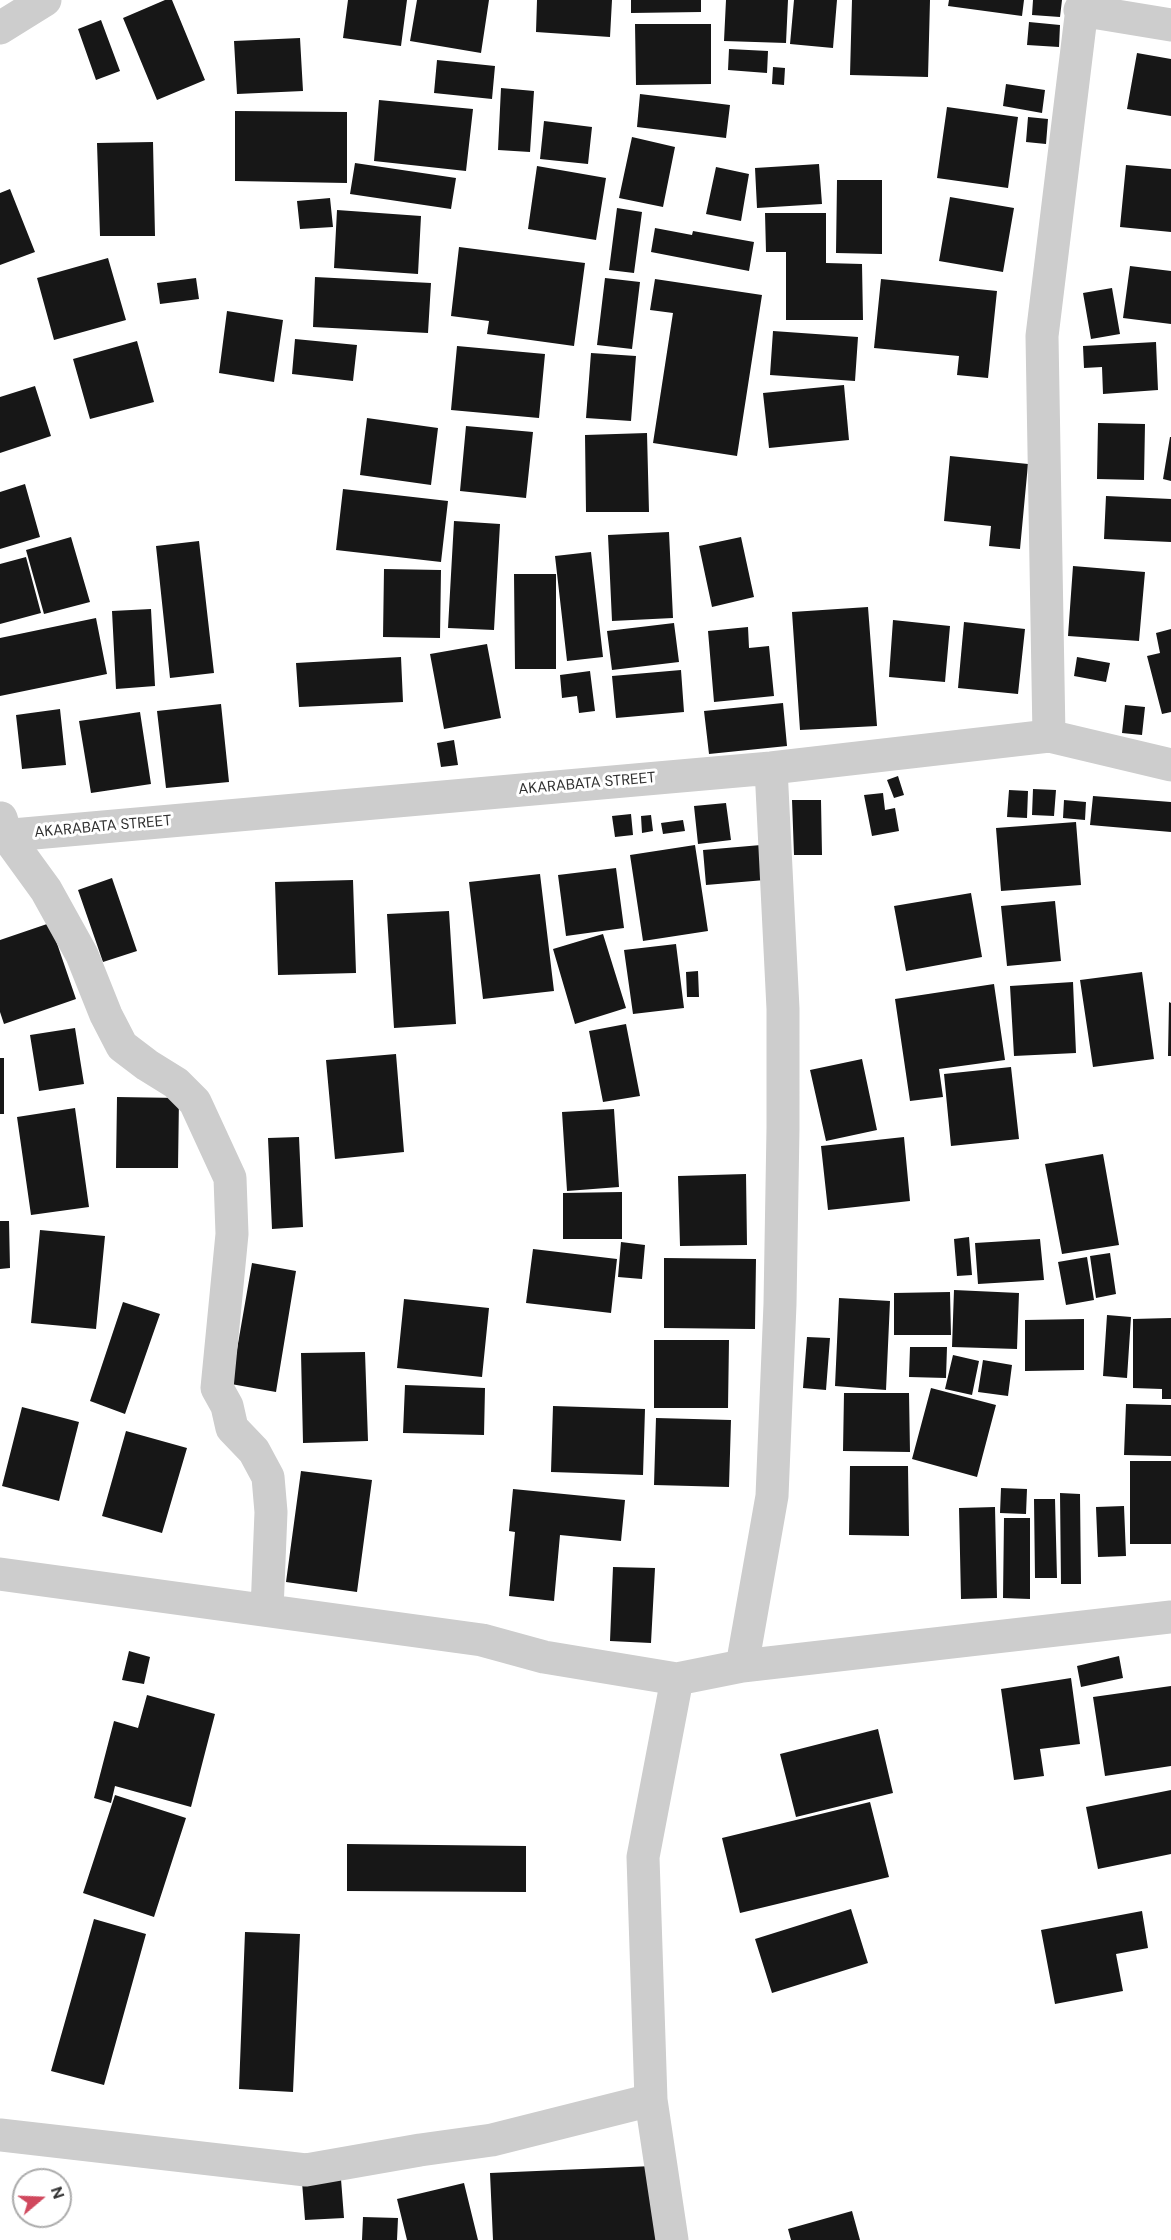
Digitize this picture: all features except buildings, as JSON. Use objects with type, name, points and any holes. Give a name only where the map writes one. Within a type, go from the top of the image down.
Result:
[{"type":"street","points":[[0,28],[45,0]]},
{"type":"street","points":[[1049,736],[1042,336],[1082,5],[1171,25]]},
{"type":"street","name":"AKARABATA STREET","points":[[2,829],[771,768],[1049,736],[1171,765]]},
{"type":"street","points":[[742,1666],[772,1496],[780,1304],[783,1009],[771,768]]},
{"type":"street","points":[[2,829],[46,890],[67,927],[82,955],[106,1015],[122,1046],[176,1083],[195,1102],[230,1178],[232,1234],[217,1388],[227,1406],[232,1428],[254,1451],[268,1477],[271,1512],[267,1610]]},
{"type":"street","points":[[0,1574],[482,1640],[544,1657],[677,1679],[742,1666],[1171,1617]]},
{"type":"street","points":[[672,2240],[651,2100],[643,1857],[677,1679]]},
{"type":"street","points":[[0,2136],[306,2170],[492,2140],[651,2100]]}]
